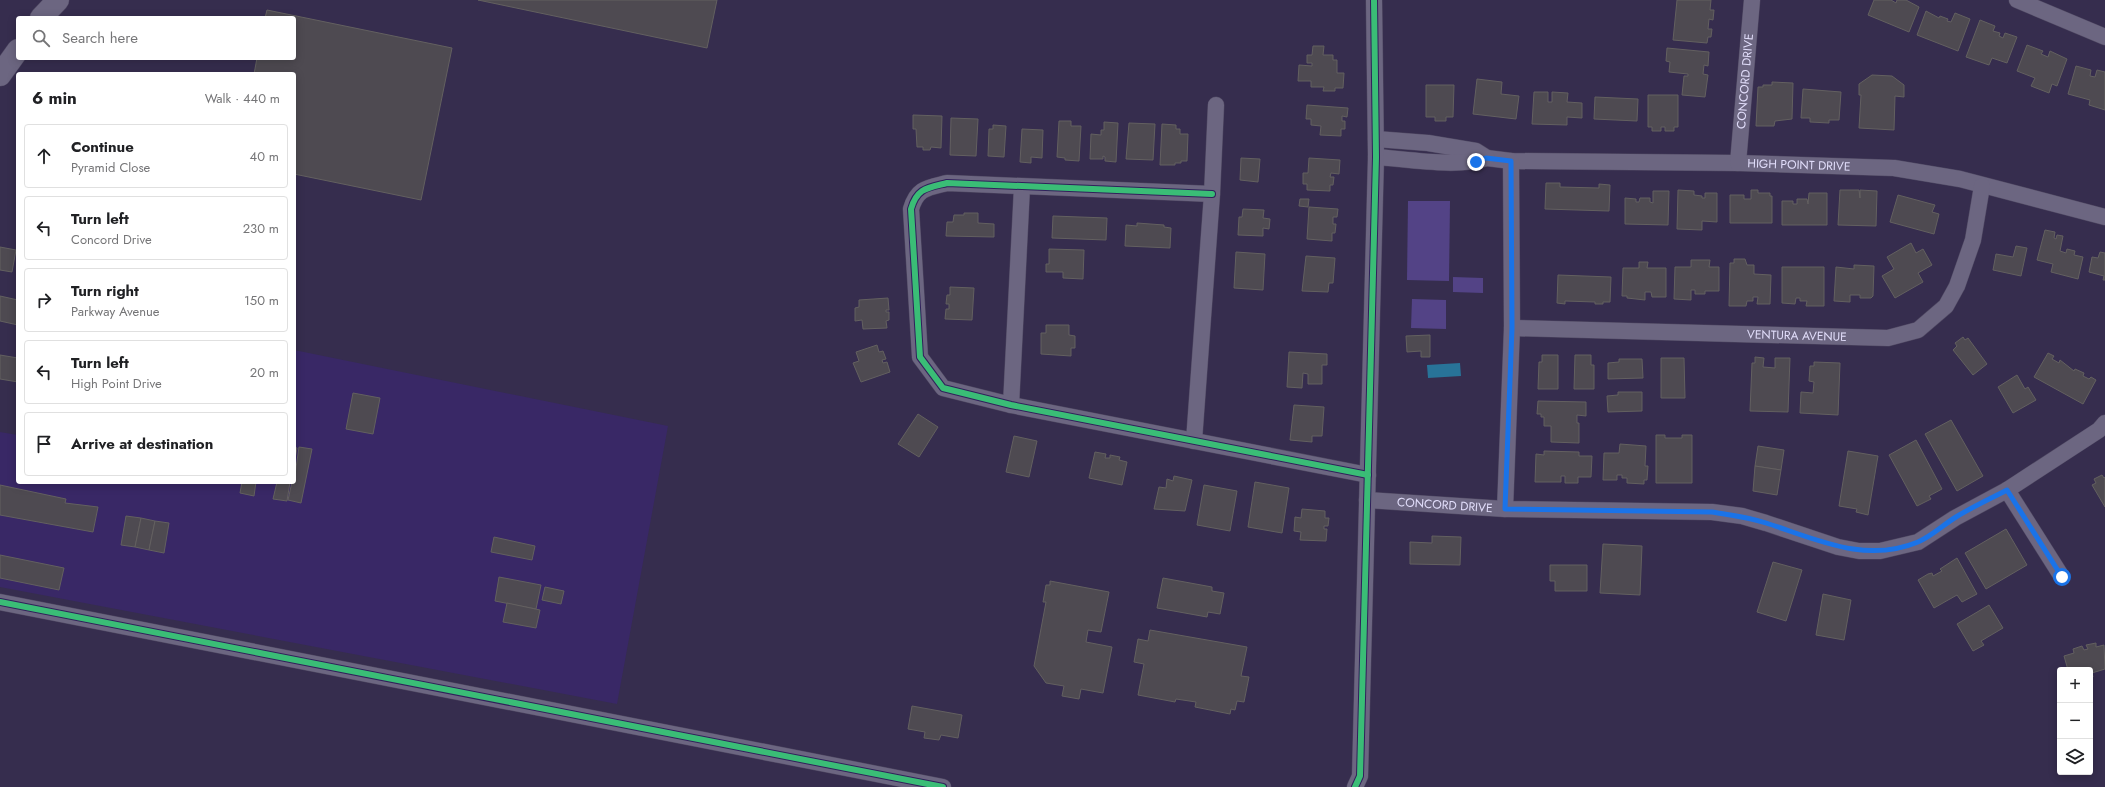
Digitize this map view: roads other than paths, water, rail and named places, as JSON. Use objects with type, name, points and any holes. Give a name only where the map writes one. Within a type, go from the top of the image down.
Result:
[{"type":"main road","points":[[44,16],[58,0]]},
{"type":"main road","points":[[0,75],[16,53]]},
{"type":"street","points":[[1355,787],[1360,776],[1368,500],[1376,157],[1374,0]]},
{"type":"street","name":"CONCORD DRIVE","points":[[1738,163],[1752,0]]},
{"type":"street","points":[[2017,0],[2105,36]]},
{"type":"street","points":[[1194,441],[1212,194],[1216,105]]},
{"type":"street","name":"HIGH POINT DRIVE","points":[[1376,139],[1428,143],[1476,151],[1486,158],[1511,161],[1738,163],[1894,168],[1960,179],[2105,217]]},
{"type":"street","name":"HIGH POINT DRIVE","points":[[1376,157],[1457,162],[1476,162],[1486,158]]},
{"type":"street","points":[[1505,509],[1512,328],[1511,161]]},
{"type":"street","points":[[1212,194],[947,183],[927,188],[915,197],[911,209],[920,358],[943,388],[1010,405],[1368,475]]},
{"type":"street","name":"VENTURA AVENUE","points":[[1512,328],[1888,338],[1918,330],[1946,306],[1957,286],[1974,240],[1982,186]]},
{"type":"street","points":[[1010,405],[1022,187]]},
{"type":"street","name":"CONCORD DRIVE","points":[[1368,500],[1505,509],[1712,512],[1742,516],[1838,547],[1859,551],[1880,551],[1918,542],[1956,518],[2007,490],[2099,430],[2105,423]]},
{"type":"street","points":[[2007,490],[2062,577]]},
{"type":"street","points":[[0,602],[943,787]]},
{"type":"water","points":[[1460,363],[1461,376],[1428,378],[1427,365]]}]
